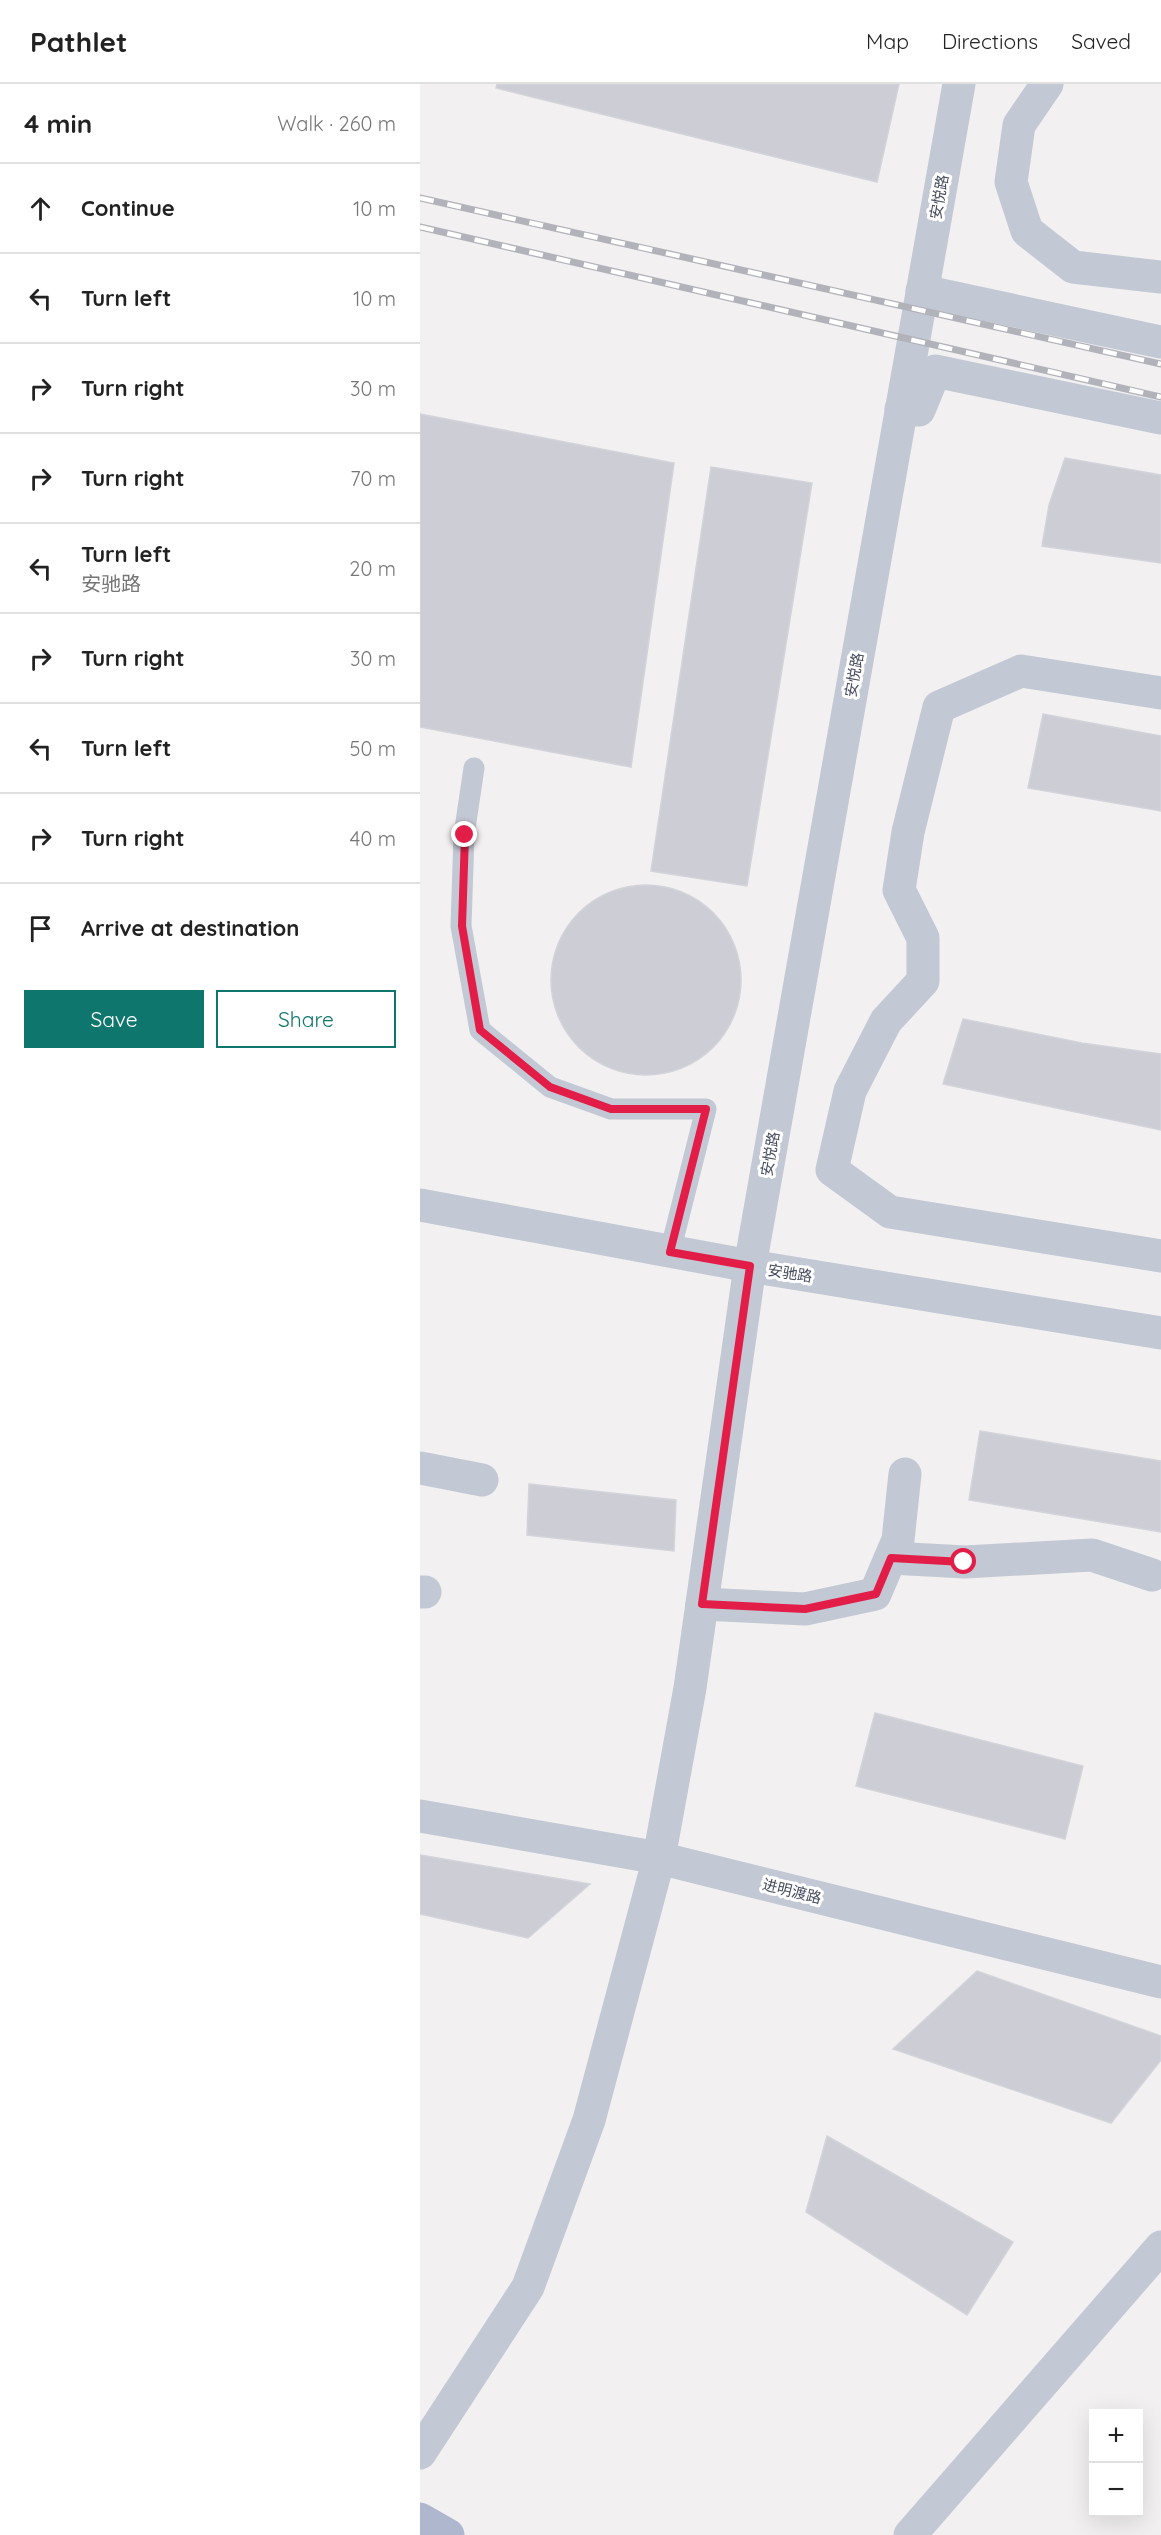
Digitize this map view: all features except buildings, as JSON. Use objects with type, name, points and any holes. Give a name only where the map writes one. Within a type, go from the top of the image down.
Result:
[{"type":"main road","points":[[420,2519],[448,2535]]},
{"type":"street","name":"安悦路","points":[[420,2453],[528,2287],[589,2120],[658,1858],[690,1688],[750,1266],[959,84]]},
{"type":"street","points":[[1047,84],[1019,126],[1011,182],[1027,231],[1072,267],[1161,277]]},
{"type":"street","points":[[922,291],[1161,342]]},
{"type":"street","points":[[901,409],[919,410],[935,371],[1161,418]]},
{"type":"street","points":[[1161,693],[1021,671],[939,707],[908,832],[899,890],[923,938],[923,981],[886,1021],[850,1091],[832,1170],[890,1212],[1161,1256]]},
{"type":"street","name":"安驰路","points":[[420,1205],[750,1266],[1161,1333]]},
{"type":"street","points":[[420,1468],[482,1479]]},
{"type":"street","points":[[702,1604],[805,1609],[876,1594],[898,1540],[905,1474]]},
{"type":"street","points":[[891,1558],[964,1562],[1092,1555],[1152,1575]]},
{"type":"street","name":"进明渡路","points":[[420,1816],[658,1858],[1161,1982]]},
{"type":"street","points":[[910,2535],[1161,2247]]},
{"type":"lane","points":[[474,768],[465,835],[462,926],[480,1030],[550,1087],[611,1109],[706,1109],[670,1252]]},
{"type":"railway","points":[[420,198],[1161,364]]},
{"type":"railway","points":[[420,227],[1161,397]]},
{"type":"route","points":[[465,835],[462,926],[480,1030],[550,1087],[611,1109],[706,1109],[670,1252],[750,1266],[702,1604],[805,1609],[876,1594],[891,1558],[964,1562]]}]
